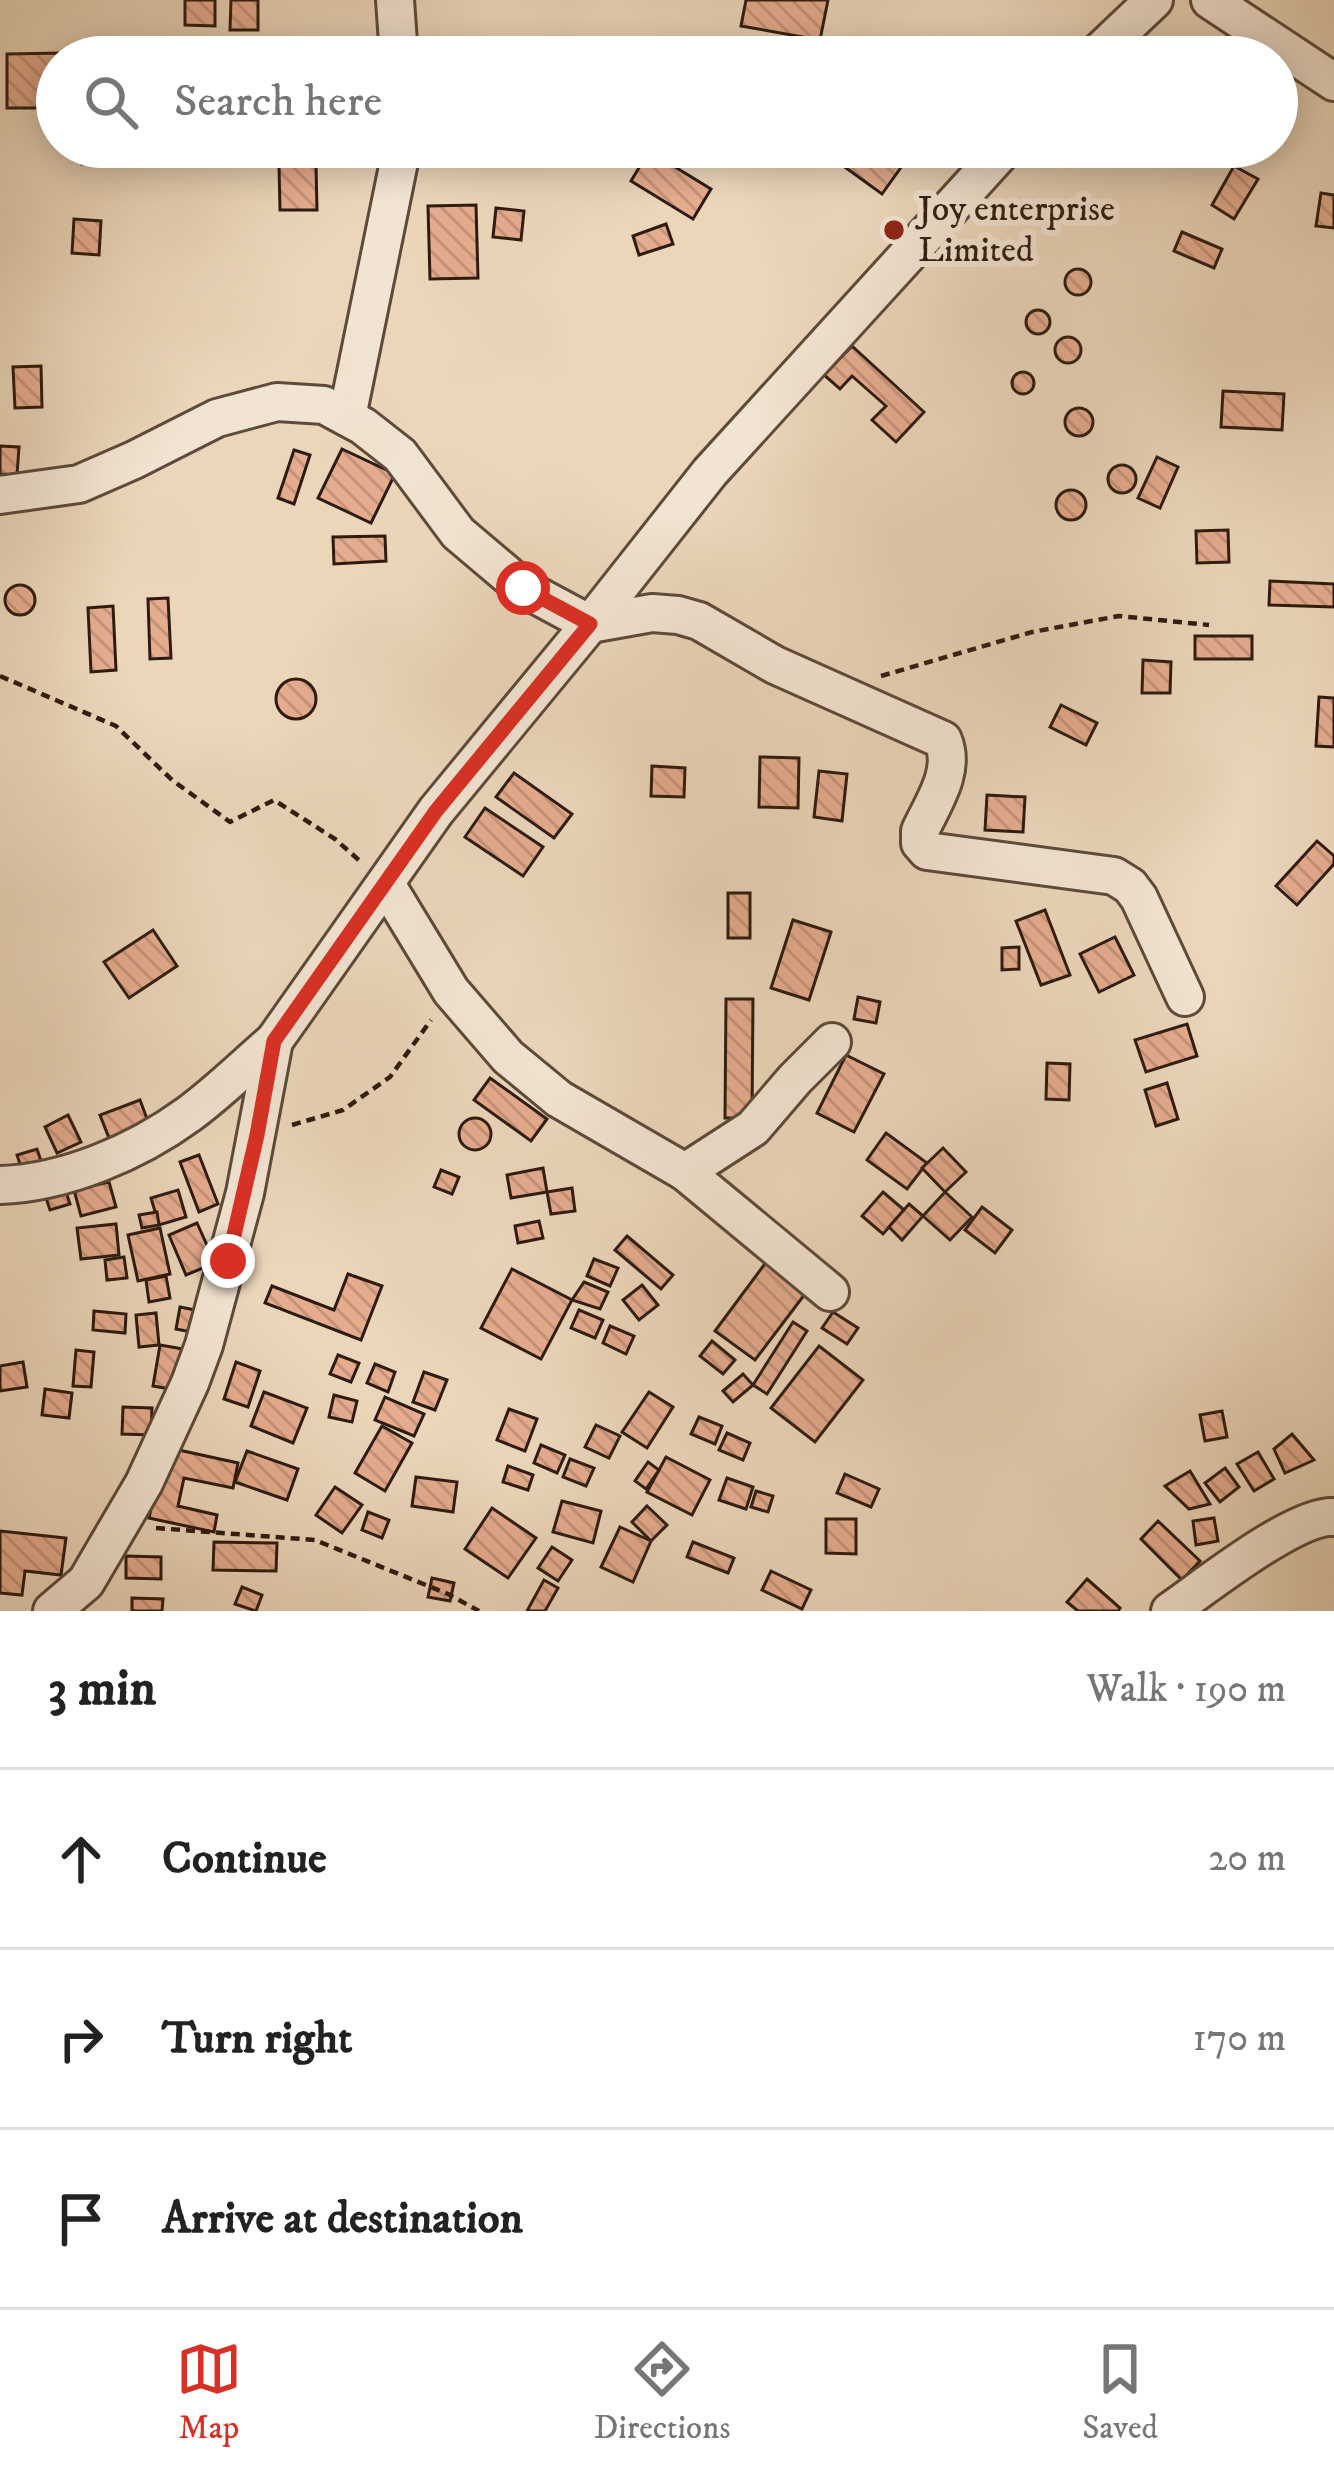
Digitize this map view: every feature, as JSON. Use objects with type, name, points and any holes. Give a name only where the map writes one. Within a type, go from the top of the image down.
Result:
[{"type":"street","points":[[395,0],[398,36]]},
{"type":"street","points":[[1116,36],[1154,0]]},
{"type":"street","points":[[1210,0],[1264,36]]},
{"type":"street","points":[[1298,58],[1334,82]]},
{"type":"street","points":[[347,417],[398,168]]},
{"type":"street","points":[[0,1186],[57,1176],[148,1141],[191,1113],[274,1041],[436,811],[710,472],[987,168]]},
{"type":"street","points":[[0,495],[79,484],[217,418],[278,402],[324,405],[400,455],[458,533],[523,588],[590,624],[652,614],[699,621],[776,665],[944,740],[948,768],[920,832],[920,843],[927,851],[1114,876],[1139,898],[1184,997]]},
{"type":"street","points":[[386,884],[452,991],[508,1057],[559,1099],[685,1172],[830,1292]]},
{"type":"street","points":[[55,1611],[86,1582],[120,1525],[173,1421],[204,1345],[228,1261],[274,1041]]},
{"type":"street","points":[[685,1172],[753,1127],[832,1042]]},
{"type":"street","points":[[1170,1611],[1288,1531],[1322,1516],[1334,1517]]},
{"type":"path","points":[[829,690],[1032,632],[1119,616],[1209,625]]},
{"type":"path","points":[[0,676],[116,726],[172,780],[230,822],[274,800],[335,839],[386,884]]},
{"type":"path","points":[[257,1135],[343,1110],[390,1077],[452,991]]},
{"type":"path","points":[[120,1525],[315,1540],[479,1611]]},
{"type":"building","points":[[185,0],[215,0],[215,26],[185,25]]},
{"type":"building","points":[[231,0],[258,0],[258,30],[230,30]]},
{"type":"building","points":[[746,0],[828,0],[821,36],[741,26]]},
{"type":"building","points":[[36,53],[36,108],[7,108],[7,54]]},
{"type":"building","points":[[279,168],[316,168],[317,210],[280,210]]},
{"type":"building","points":[[639,168],[677,168],[711,189],[693,219],[631,181]]},
{"type":"building","points":[[846,168],[901,168],[882,194]]},
{"type":"building","points":[[1233,168],[1258,179],[1234,219],[1212,205]]},
{"type":"building","points":[[1321,193],[1334,195],[1334,228],[1316,226]]},
{"type":"building","points":[[476,205],[478,278],[430,279],[428,206]]},
{"type":"building","points":[[496,208],[524,211],[521,240],[493,237]]},
{"type":"building","points":[[74,219],[101,221],[99,255],[72,253]]},
{"type":"building","points":[[666,224],[673,244],[639,255],[633,236]]},
{"type":"building","points":[[1182,232],[1222,249],[1214,268],[1174,251]]},
{"type":"building","points":[[1078,269],[1088,272],[1088,292],[1078,295],[1068,292],[1065,282],[1068,272]]},
{"type":"building","points":[[1038,310],[1047,313],[1047,331],[1038,334],[1029,331],[1026,322],[1029,313]]},
{"type":"building","points":[[1068,337],[1081,350],[1068,363],[1055,350]]},
{"type":"building","points":[[852,346],[924,412],[896,442],[872,420],[886,406],[852,376],[840,389],[824,375]]},
{"type":"building","points":[[41,366],[42,407],[15,408],[13,367]]},
{"type":"building","points":[[1023,372],[1034,383],[1023,394],[1012,383]]},
{"type":"building","points":[[1223,391],[1284,394],[1282,430],[1221,427]]},
{"type":"building","points":[[1079,408],[1089,412],[1093,422],[1089,432],[1079,436],[1069,432],[1065,422],[1069,412]]},
{"type":"building","points":[[0,446],[19,447],[17,475],[0,474]]},
{"type":"building","points":[[342,449],[395,474],[371,523],[318,498]]},
{"type":"building","points":[[294,450],[310,455],[294,504],[278,498]]},
{"type":"building","points":[[1157,457],[1178,467],[1160,508],[1138,498]]},
{"type":"building","points":[[1122,465],[1132,469],[1136,479],[1132,489],[1122,493],[1112,489],[1108,479],[1112,469]]},
{"type":"building","points":[[1071,490],[1082,494],[1086,505],[1082,516],[1071,520],[1060,516],[1056,505],[1060,494]]},
{"type":"building","points":[[1228,530],[1229,562],[1197,563],[1196,531]]},
{"type":"building","points":[[385,536],[386,561],[334,564],[333,537]]},
{"type":"building","points":[[1270,581],[1334,584],[1334,607],[1269,605]]},
{"type":"building","points":[[20,585],[31,589],[35,600],[31,611],[20,615],[9,611],[5,600],[9,589]]},
{"type":"building","points":[[168,598],[171,658],[150,659],[148,599]]},
{"type":"building","points":[[113,606],[116,670],[91,672],[88,608]]},
{"type":"building","points":[[1195,636],[1252,636],[1252,659],[1195,659]]},
{"type":"building","points":[[1143,660],[1171,662],[1170,693],[1142,693]]},
{"type":"building","points":[[296,679],[310,685],[316,699],[310,713],[296,719],[282,713],[276,699],[282,685]]},
{"type":"building","points":[[1319,697],[1334,698],[1334,747],[1316,746]]},
{"type":"building","points":[[1061,705],[1097,723],[1086,745],[1050,727]]},
{"type":"building","points":[[760,757],[799,758],[798,808],[759,807]]},
{"type":"building","points":[[652,766],[685,768],[684,797],[651,796]]},
{"type":"building","points":[[819,771],[847,774],[842,821],[814,817]]},
{"type":"building","points":[[514,773],[572,814],[554,838],[496,797]]},
{"type":"building","points":[[987,795],[1025,797],[1023,832],[985,830]]},
{"type":"building","points":[[485,808],[543,847],[523,876],[465,837]]},
{"type":"building","points":[[1317,841],[1334,856],[1334,864],[1297,905],[1276,886]]},
{"type":"building","points":[[728,893],[750,893],[750,938],[728,938]]},
{"type":"building","points":[[1045,910],[1070,975],[1041,985],[1016,921]]},
{"type":"building","points":[[793,920],[831,932],[809,1000],[771,988]]},
{"type":"building","points":[[153,930],[177,966],[129,998],[104,962]]},
{"type":"building","points":[[1115,937],[1134,975],[1099,992],[1080,954]]},
{"type":"building","points":[[1019,947],[1019,969],[1002,970],[1002,948]]},
{"type":"building","points":[[858,997],[880,1002],[876,1023],[854,1019]]},
{"type":"building","points":[[726,999],[753,999],[752,1118],[725,1118]]},
{"type":"building","points":[[1187,1024],[1197,1056],[1146,1072],[1135,1040]]},
{"type":"building","points":[[846,1055],[884,1074],[854,1132],[817,1113]]},
{"type":"building","points":[[1047,1063],[1070,1064],[1069,1100],[1046,1099]]},
{"type":"building","points":[[490,1078],[547,1119],[531,1141],[474,1100]]},
{"type":"building","points":[[1167,1083],[1178,1119],[1156,1126],[1145,1090]]},
{"type":"building","points":[[140,1100],[149,1124],[109,1138],[100,1115]]},
{"type":"building","points":[[68,1115],[81,1142],[57,1153],[45,1127]]},
{"type":"building","points":[[475,1118],[486,1123],[491,1134],[486,1145],[475,1150],[464,1145],[459,1134],[464,1123]]},
{"type":"building","points":[[886,1133],[927,1163],[907,1189],[867,1160]]},
{"type":"building","points":[[943,1148],[966,1172],[945,1192],[922,1168]]},
{"type":"building","points":[[37,1149],[44,1170],[24,1176],[17,1155]]},
{"type":"building","points":[[199,1155],[218,1204],[199,1212],[180,1162]]},
{"type":"building","points":[[543,1168],[547,1192],[511,1198],[507,1175]]},
{"type":"building","points":[[441,1170],[459,1177],[452,1194],[434,1187]]},
{"type":"building","points":[[109,1182],[116,1207],[81,1216],[74,1190]]},
{"type":"building","points":[[63,1183],[70,1204],[50,1210],[43,1189]]},
{"type":"building","points":[[572,1188],[575,1211],[551,1214],[547,1192]]},
{"type":"building","points":[[178,1190],[186,1217],[159,1225],[151,1198]]},
{"type":"building","points":[[883,1192],[904,1210],[883,1234],[862,1216]]},
{"type":"building","points":[[945,1192],[972,1217],[950,1240],[923,1216]]},
{"type":"building","points":[[909,1204],[923,1216],[902,1240],[889,1227]]},
{"type":"building","points":[[982,1207],[1012,1230],[995,1253],[965,1230]]},
{"type":"building","points":[[157,1212],[159,1225],[142,1228],[139,1215]]},
{"type":"building","points":[[539,1221],[543,1238],[518,1243],[515,1226]]},
{"type":"building","points":[[197,1223],[215,1263],[186,1275],[169,1235]]},
{"type":"building","points":[[116,1224],[119,1255],[81,1259],[77,1228]]},
{"type":"building","points":[[160,1228],[170,1274],[138,1281],[128,1235]]},
{"type":"building","points":[[627,1236],[673,1275],[661,1289],[615,1250]]},
{"type":"building","points":[[124,1257],[127,1278],[107,1280],[105,1260]]},
{"type":"building","points":[[594,1259],[618,1268],[610,1286],[587,1276]]},
{"type":"building","points":[[767,1261],[808,1290],[755,1360],[715,1331]]},
{"type":"building","points":[[512,1269],[572,1300],[541,1359],[481,1328]]},
{"type":"building","points":[[348,1274],[382,1286],[361,1340],[265,1303],[272,1286],[334,1310]]},
{"type":"building","points":[[166,1276],[170,1298],[149,1302],[146,1280]]},
{"type":"building","points":[[584,1282],[608,1292],[600,1309],[572,1300]]},
{"type":"building","points":[[642,1285],[658,1305],[639,1320],[623,1300]]},
{"type":"building","points":[[180,1307],[200,1311],[197,1333],[176,1329]]},
{"type":"building","points":[[579,1310],[603,1320],[595,1338],[571,1328]]},
{"type":"building","points":[[94,1311],[126,1314],[125,1333],[93,1330]]},
{"type":"building","points":[[833,1312],[858,1328],[847,1344],[822,1328]]},
{"type":"building","points":[[156,1313],[159,1345],[139,1347],[136,1315]]},
{"type":"building","points":[[793,1322],[807,1331],[767,1394],[753,1385]]},
{"type":"building","points":[[610,1326],[634,1336],[626,1354],[603,1343]]},
{"type":"building","points":[[712,1341],[735,1360],[723,1374],[700,1356]]},
{"type":"building","points":[[160,1345],[183,1349],[175,1390],[153,1386]]},
{"type":"building","points":[[819,1346],[863,1380],[815,1442],[771,1408]]},
{"type":"building","points":[[76,1350],[94,1352],[91,1387],[73,1386]]},
{"type":"building","points":[[338,1355],[359,1363],[351,1382],[330,1374]]},
{"type":"building","points":[[23,1362],[27,1387],[0,1391],[0,1366]]},
{"type":"building","points":[[236,1362],[260,1371],[248,1407],[224,1399]]},
{"type":"building","points":[[375,1364],[395,1372],[388,1392],[367,1383]]},
{"type":"building","points":[[424,1372],[447,1380],[435,1410],[413,1402]]},
{"type":"building","points":[[743,1374],[753,1385],[733,1402],[723,1391]]},
{"type":"building","points":[[45,1389],[72,1393],[69,1418],[42,1415]]},
{"type":"building","points":[[264,1392],[307,1408],[293,1443],[251,1426]]},
{"type":"building","points":[[649,1392],[673,1407],[647,1448],[622,1432]]},
{"type":"building","points":[[334,1395],[357,1401],[352,1422],[329,1417]]},
{"type":"building","points":[[385,1397],[424,1414],[414,1436],[375,1420]]},
{"type":"building","points":[[123,1407],[152,1408],[151,1435],[122,1434]]},
{"type":"building","points":[[509,1409],[537,1419],[525,1451],[497,1440]]},
{"type":"building","points":[[1222,1411],[1227,1437],[1205,1441],[1200,1415]]},
{"type":"building","points":[[699,1417],[722,1426],[715,1444],[691,1434]]},
{"type":"building","points":[[596,1425],[620,1436],[609,1458],[585,1447]]},
{"type":"building","points":[[382,1426],[412,1443],[385,1491],[355,1473]]},
{"type":"building","points":[[727,1433],[750,1443],[743,1460],[719,1450]]},
{"type":"building","points":[[1292,1434],[1314,1460],[1285,1473],[1274,1449]]},
{"type":"building","points":[[541,1445],[565,1455],[557,1473],[534,1463]]},
{"type":"building","points":[[165,1447],[238,1463],[233,1488],[184,1478],[178,1506],[217,1515],[214,1532],[149,1518]]},
{"type":"building","points":[[247,1451],[298,1469],[287,1500],[235,1482]]},
{"type":"building","points":[[1258,1452],[1274,1479],[1254,1491],[1237,1464]]},
{"type":"building","points":[[666,1457],[710,1480],[692,1515],[647,1492]]},
{"type":"building","points":[[570,1459],[594,1468],[586,1486],[563,1477]]},
{"type":"building","points":[[648,1462],[659,1470],[646,1489],[635,1481]]},
{"type":"building","points":[[508,1466],[533,1475],[528,1490],[503,1482]]},
{"type":"building","points":[[1225,1468],[1239,1487],[1220,1502],[1205,1483]]},
{"type":"building","points":[[1190,1471],[1210,1504],[1189,1509],[1165,1486]]},
{"type":"building","points":[[845,1474],[879,1489],[871,1507],[837,1493]]},
{"type":"building","points":[[416,1477],[457,1482],[453,1512],[412,1506]]},
{"type":"building","points":[[727,1478],[753,1487],[746,1509],[719,1500]]},
{"type":"building","points":[[335,1487],[362,1505],[342,1533],[316,1515]]},
{"type":"building","points":[[756,1491],[773,1496],[768,1512],[751,1507]]},
{"type":"building","points":[[562,1501],[601,1511],[593,1543],[553,1532]]},
{"type":"building","points":[[647,1506],[667,1525],[651,1541],[632,1522]]},
{"type":"building","points":[[492,1508],[536,1538],[508,1578],[465,1549]]},
{"type":"building","points":[[368,1512],[389,1520],[382,1538],[362,1530]]},
{"type":"building","points":[[1214,1518],[1218,1541],[1196,1545],[1193,1521]]},
{"type":"building","points":[[826,1519],[856,1519],[856,1554],[826,1553]]},
{"type":"building","points":[[1158,1521],[1200,1561],[1182,1580],[1141,1539]]},
{"type":"building","points":[[620,1527],[651,1541],[633,1582],[601,1567]]},
{"type":"building","points":[[0,1531],[66,1538],[61,1575],[25,1571],[22,1595],[0,1593]]},
{"type":"building","points":[[214,1542],[277,1543],[276,1571],[213,1570]]},
{"type":"building","points":[[693,1542],[734,1558],[728,1573],[687,1557]]},
{"type":"building","points":[[552,1547],[572,1560],[558,1581],[538,1568]]},
{"type":"building","points":[[126,1556],[161,1557],[161,1579],[126,1578]]},
{"type":"building","points":[[771,1571],[811,1590],[802,1609],[762,1590]]},
{"type":"building","points":[[432,1578],[454,1583],[450,1601],[428,1597]]},
{"type":"building","points":[[1087,1579],[1118,1611],[1078,1611],[1067,1602]]},
{"type":"building","points":[[544,1580],[558,1588],[545,1611],[527,1611]]},
{"type":"building","points":[[242,1587],[262,1595],[256,1611],[235,1604]]},
{"type":"building","points":[[132,1598],[163,1599],[162,1611],[132,1611]]},
{"type":"place","name":"Joy enterprise Limited","points":[[894,230]]},
{"type":"route","points":[[228,1261],[274,1041],[436,811],[590,624],[523,588]]}]
